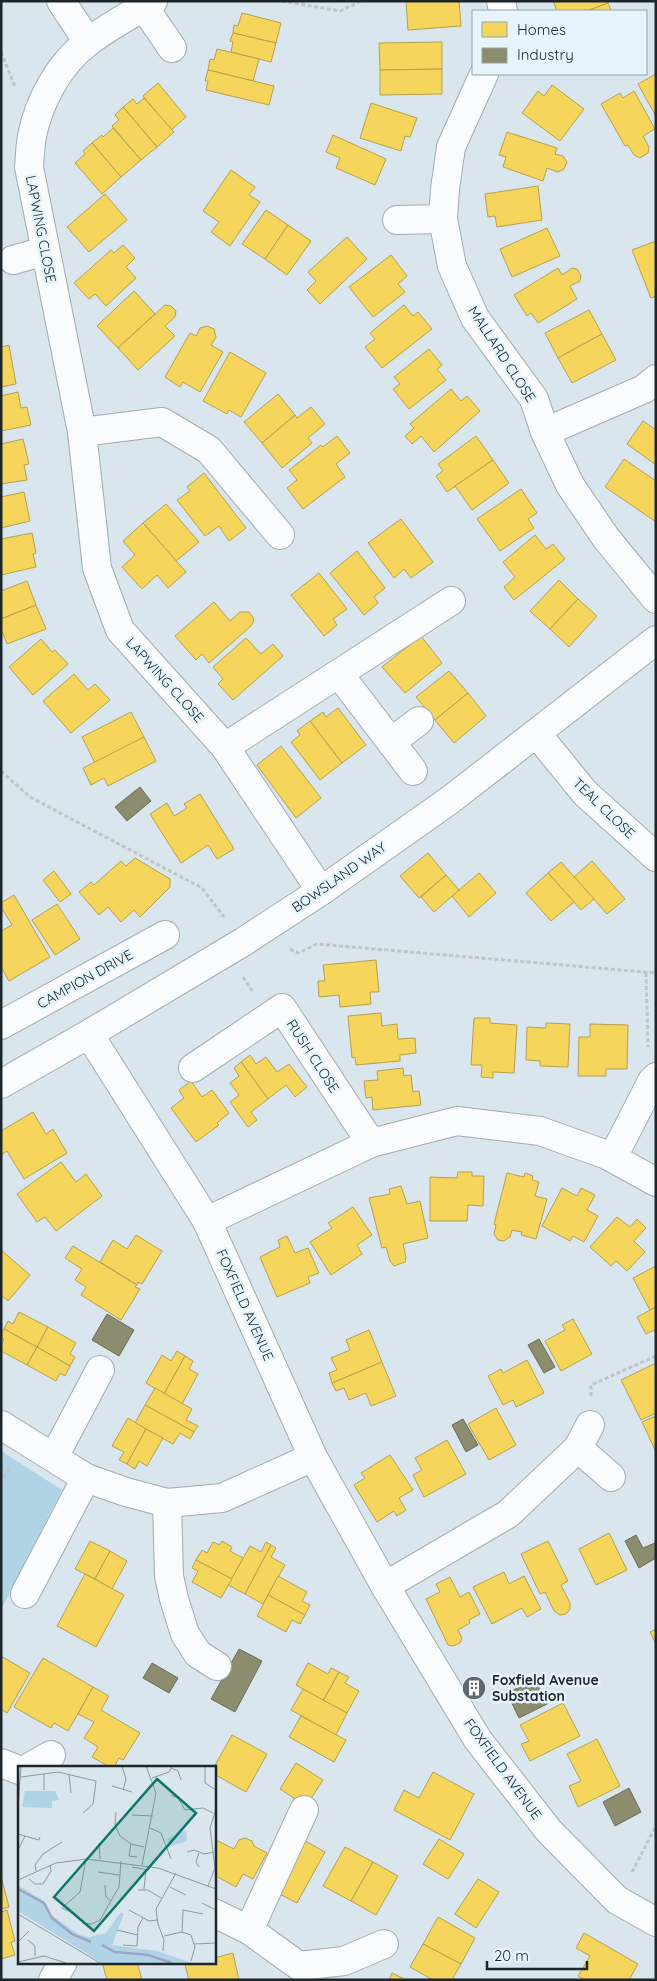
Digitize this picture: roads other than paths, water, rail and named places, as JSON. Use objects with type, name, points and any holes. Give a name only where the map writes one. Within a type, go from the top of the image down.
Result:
[{"type":"street","points":[[61,1],[88,42]]},
{"type":"street","name":"LAPWING CLOSE","points":[[172,48],[149,4],[88,42],[71,57],[54,80],[42,106],[32,136],[29,167],[82,432],[97,568],[120,630],[225,747],[321,891]]},
{"type":"street","name":"MALLARD CLOSE","points":[[484,75],[451,147],[443,219],[452,266],[475,318],[534,399],[545,432],[570,485],[606,538],[656,599]]},
{"type":"street","points":[[397,220],[443,219]]},
{"type":"street","points":[[13,260],[45,251]]},
{"type":"street","points":[[545,432],[644,389],[656,379]]},
{"type":"street","points":[[82,432],[162,422],[208,450],[280,535]]},
{"type":"street","points":[[225,747],[451,601]]},
{"type":"street","name":"BOWSLAND WAY","points":[[1,1084],[90,1034],[243,942],[321,891],[450,800],[656,640]]},
{"type":"street","points":[[339,674],[413,771]]},
{"type":"street","points":[[391,742],[419,721]]},
{"type":"street","name":"TEAL CLOSE","points":[[537,734],[585,793],[656,857]]},
{"type":"street","name":"CAMPION DRIVE","points":[[2,1021],[40,1003],[165,935]]},
{"type":"street","name":"RUSH CLOSE","points":[[193,1068],[276,1012],[371,1143]]},
{"type":"street","name":"FOXFIELD AVENUE","points":[[90,1034],[207,1221],[313,1457],[385,1586],[478,1740],[549,1831],[617,1900],[656,1922]]},
{"type":"street","points":[[613,1157],[652,1081],[652,1065]]},
{"type":"street","points":[[207,1221],[371,1143],[456,1121],[540,1131],[613,1157],[656,1182]]},
{"type":"street","points":[[54,1457],[100,1370]]},
{"type":"street","points":[[1,1425],[86,1478],[126,1492],[167,1503],[222,1498],[313,1457]]},
{"type":"street","points":[[385,1586],[508,1514],[584,1436],[611,1477]]},
{"type":"street","points":[[25,1594],[86,1478]]},
{"type":"street","points":[[167,1503],[169,1576],[174,1599],[185,1634],[198,1654],[217,1666]]},
{"type":"street","points":[[1,1763],[18,1770]]},
{"type":"street","points":[[249,1930],[304,1810]]},
{"type":"street","points":[[215,1913],[249,1930],[298,1973],[344,1960],[384,1944]]},
{"type":"street","points":[[53,1980],[63,1964]]},
{"type":"place","name":"Foxfield Avenue Substation","points":[[474,1688]]}]
